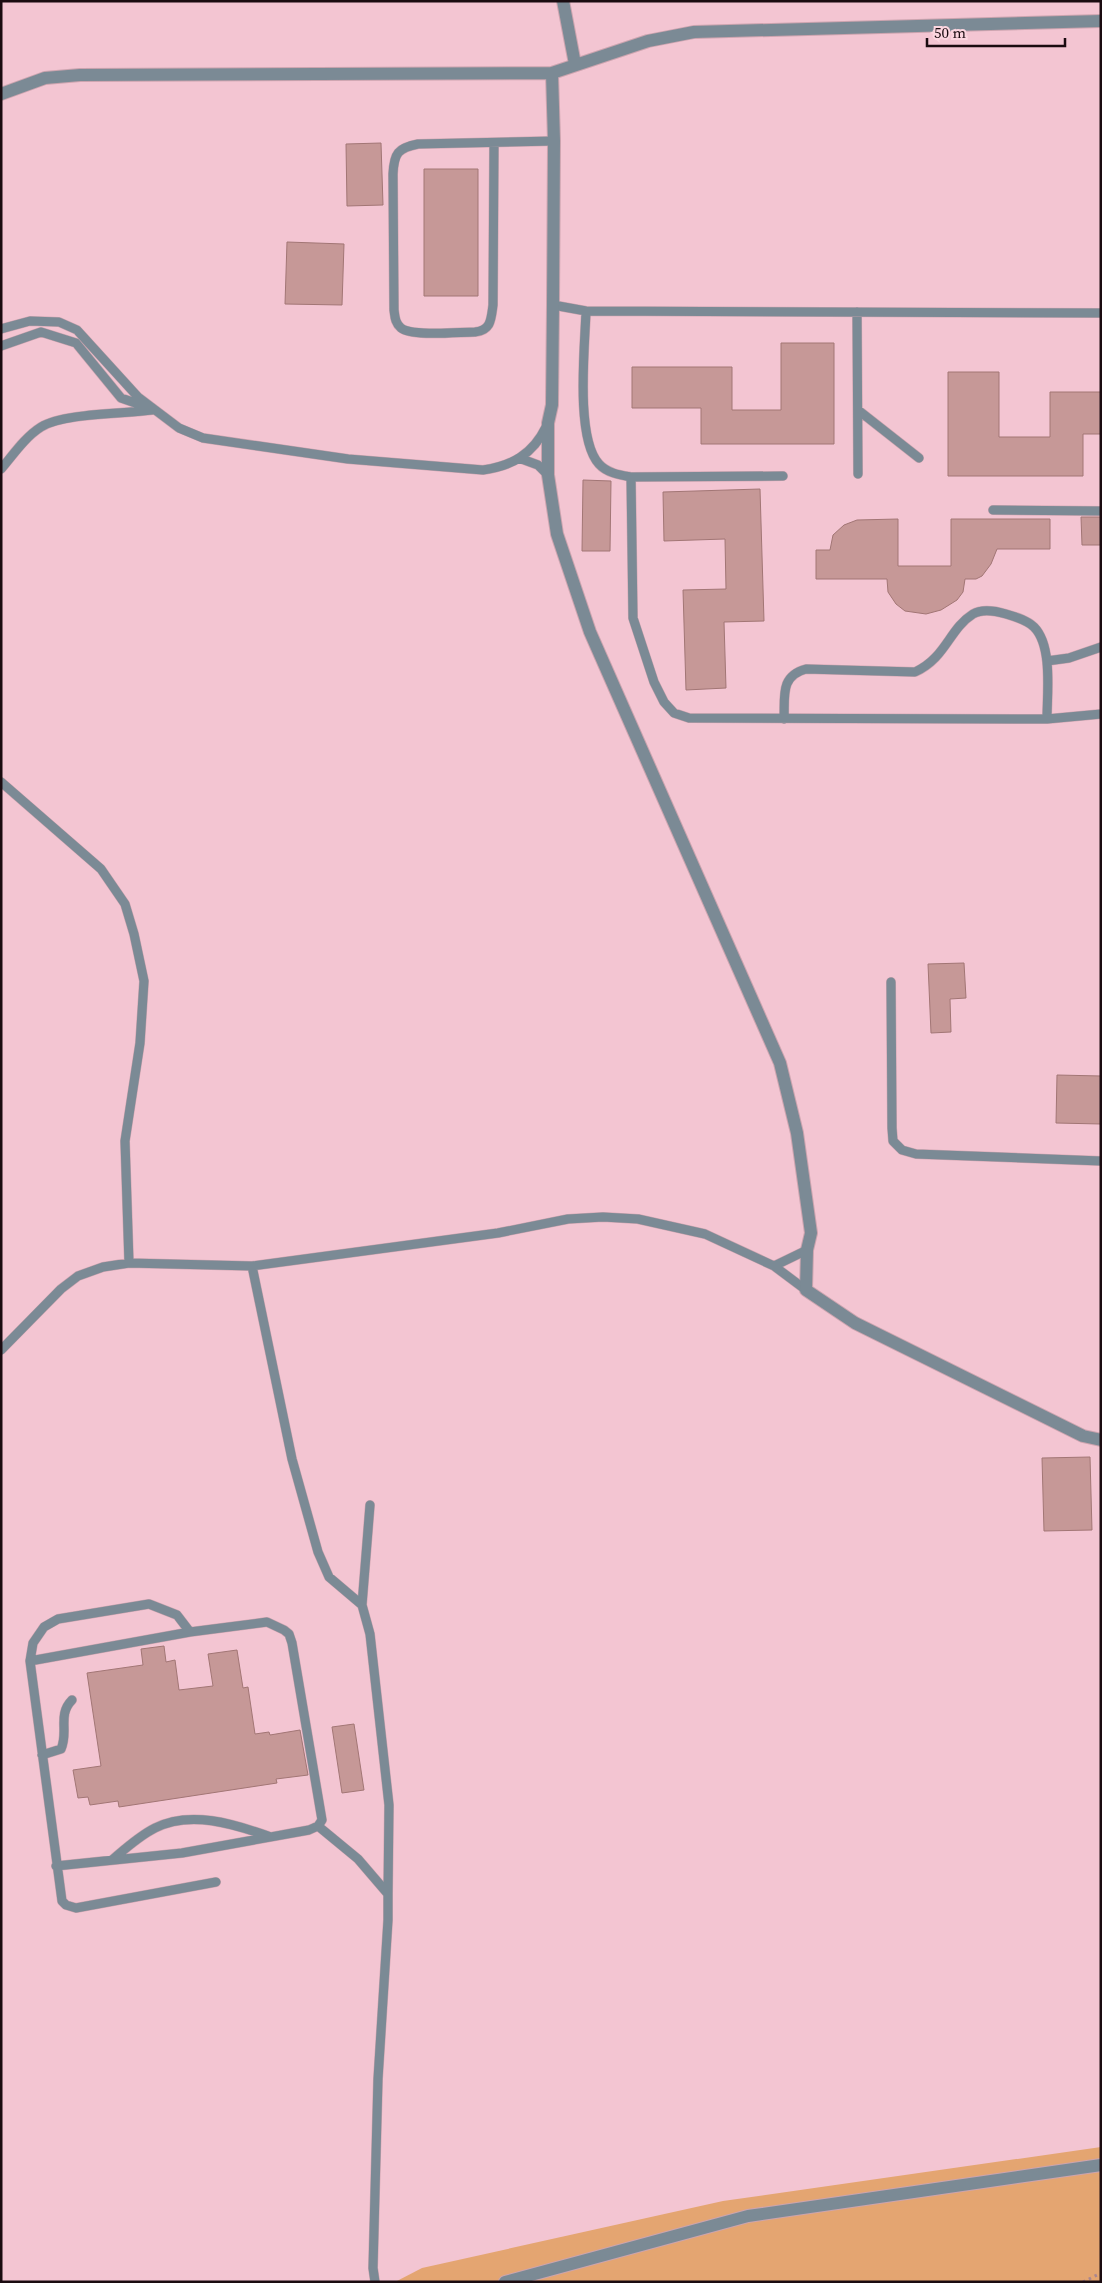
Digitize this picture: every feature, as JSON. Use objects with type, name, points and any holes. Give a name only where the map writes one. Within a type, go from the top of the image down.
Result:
[{"type":"street","points":[[563,1],[575,64]]},
{"type":"street","points":[[1,94],[45,78],[80,75],[552,73],[648,41],[694,32],[1101,21]]},
{"type":"street","points":[[552,73],[554,141],[553,305],[552,405],[548,423],[548,475],[557,534],[590,632],[780,1063],[797,1133],[811,1233],[807,1250],[806,1290],[854,1323],[1083,1436],[1101,1440]]},
{"type":"street","points":[[508,2281],[748,2216],[1101,2165]]},
{"type":"lane","points":[[494,143],[493,305],[489,326],[484,331],[475,332],[412,332],[402,329],[395,321],[394,310],[393,174],[394,162],[398,152],[406,147],[418,144],[554,141]]},
{"type":"lane","points":[[553,305],[586,311],[1101,313]]},
{"type":"lane","points":[[586,311],[582,395],[584,421],[591,448],[598,463],[613,474],[631,477],[783,476]]},
{"type":"lane","points":[[857,312],[858,474]]},
{"type":"lane","points":[[1,330],[30,321],[58,322],[77,330],[138,397],[179,428],[203,438],[338,458],[483,470],[504,467],[519,458],[539,442],[548,423]]},
{"type":"lane","points":[[1,346],[40,332],[76,343],[121,398],[155,410]]},
{"type":"lane","points":[[1,469],[20,446],[42,426],[67,419],[155,410]]},
{"type":"lane","points":[[858,410],[919,458]]},
{"type":"lane","points":[[519,458],[538,465],[548,475]]},
{"type":"lane","points":[[631,477],[633,618],[654,682],[664,702],[674,713],[689,718],[784,719],[1047,719],[1101,714]]},
{"type":"lane","points":[[993,510],[1101,511]]},
{"type":"lane","points":[[784,719],[786,684],[795,672],[806,669],[915,672],[927,666],[947,645],[961,624],[975,613],[994,610],[1018,618],[1034,627],[1043,642],[1047,661],[1047,719]]},
{"type":"lane","points":[[1047,661],[1069,658],[1101,647]]},
{"type":"lane","points":[[1,782],[101,870],[125,904],[134,934],[144,981],[140,1043],[125,1141],[129,1263]]},
{"type":"lane","points":[[892,982],[892,1128],[893,1141],[902,1150],[916,1154],[1101,1161]]},
{"type":"lane","points":[[1,1350],[61,1289],[78,1276],[103,1267],[129,1263],[252,1266],[498,1233],[568,1219],[603,1217],[638,1219],[705,1234],[774,1266],[806,1290]]},
{"type":"lane","points":[[774,1266],[807,1250]]},
{"type":"lane","points":[[252,1266],[292,1459],[318,1552],[329,1577],[362,1604]]},
{"type":"lane","points":[[370,1505],[362,1604],[370,1634],[389,1805],[388,1920],[378,2078],[373,2268],[375,2282]]},
{"type":"lane","points":[[190,1632],[177,1615],[149,1604],[58,1619],[44,1627],[33,1643],[30,1661],[60,1896],[66,1905],[70,1907],[216,1882]]},
{"type":"lane","points":[[30,1661],[190,1632],[267,1622],[284,1630],[289,1634],[322,1820],[318,1826],[310,1830],[182,1853],[56,1866]]},
{"type":"lane","points":[[42,1755],[61,1749],[65,1740],[62,1717],[65,1707],[72,1700]]},
{"type":"lane","points":[[112,1860],[135,1840],[157,1826],[188,1820],[217,1821],[270,1837]]},
{"type":"lane","points":[[318,1826],[358,1859],[388,1894]]},
{"type":"path","points":[[1083,2282],[1101,2273]]},
{"type":"shaded area","points":[[1101,2147],[1101,2282],[395,2282],[422,2268],[723,2201]]},
{"type":"building","points":[[381,143],[383,205],[347,206],[346,144]]},
{"type":"building","points":[[424,169],[478,169],[478,296],[424,296]]},
{"type":"building","points":[[287,242],[344,244],[342,305],[285,304]]},
{"type":"building","points":[[781,343],[834,343],[834,444],[701,444],[701,408],[632,408],[632,367],[732,367],[732,410],[781,410]]},
{"type":"building","points":[[948,372],[999,372],[999,437],[1050,437],[1050,392],[1101,392],[1101,434],[1083,434],[1083,476],[948,476]]},
{"type":"building","points":[[583,480],[611,481],[610,551],[582,551]]},
{"type":"building","points":[[760,489],[764,621],[724,622],[726,688],[686,690],[683,590],[726,589],[725,539],[664,541],[663,492]]},
{"type":"building","points":[[1081,517],[1101,517],[1101,545],[1082,545]]},
{"type":"building","points":[[898,519],[898,566],[951,566],[951,519],[1050,519],[1050,549],[997,549],[991,564],[982,576],[976,579],[965,579],[963,592],[957,600],[941,610],[926,614],[905,611],[896,604],[888,592],[887,579],[816,579],[816,550],[830,550],[833,535],[844,525],[857,520]]},
{"type":"building","points":[[964,963],[966,998],[950,999],[951,1032],[931,1033],[928,964]]},
{"type":"building","points":[[1057,1075],[1101,1076],[1101,1124],[1056,1123]]},
{"type":"building","points":[[1090,1457],[1092,1530],[1044,1531],[1042,1458]]},
{"type":"building","points":[[164,1646],[166,1662],[175,1660],[179,1690],[213,1686],[208,1654],[237,1650],[243,1688],[248,1687],[255,1734],[269,1732],[270,1735],[300,1730],[308,1775],[276,1779],[277,1783],[119,1807],[118,1801],[90,1805],[88,1797],[78,1798],[73,1770],[101,1766],[87,1673],[143,1665],[141,1649]]},
{"type":"building","points":[[354,1724],[364,1790],[342,1793],[332,1727]]}]
